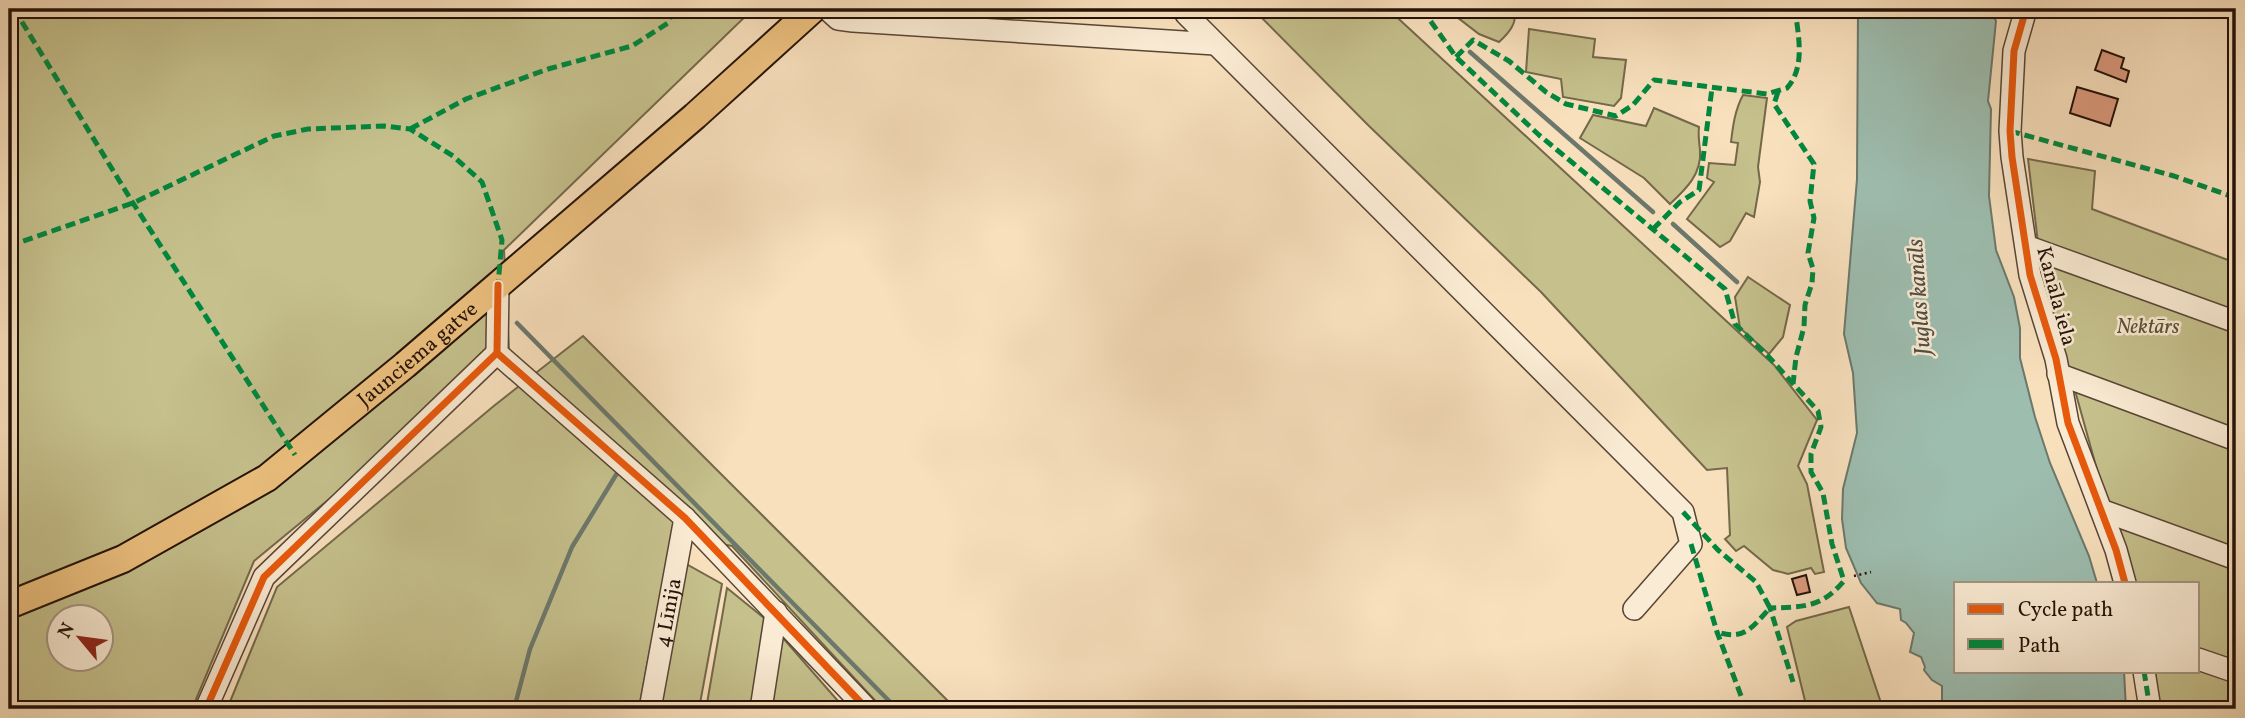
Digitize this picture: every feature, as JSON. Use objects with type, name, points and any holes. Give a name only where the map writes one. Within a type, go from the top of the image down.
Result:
[{"type":"main road","name":"Jaunciema gatve","points":[[9,606],[123,559],[267,478],[405,365],[695,116],[813,9]]},
{"type":"street","points":[[827,9],[852,28],[1215,44]]},
{"type":"street","name":"Kanāla iela","points":[[2026,9],[2014,51],[2010,131],[2026,246],[2068,423],[2116,550],[2125,582]]},
{"type":"street","points":[[1186,14],[1684,512],[1691,544],[1634,609]]},
{"type":"street","points":[[2026,246],[2236,322]]},
{"type":"street","points":[[206,709],[264,577],[497,353],[498,285]]},
{"type":"street","points":[[497,353],[685,517],[867,709]]},
{"type":"street","points":[[2058,374],[2236,440]]},
{"type":"street","points":[[2101,510],[2236,559]]},
{"type":"street","name":"4 Līnija","points":[[650,709],[685,517]]},
{"type":"street","points":[[761,709],[776,612]]},
{"type":"street","points":[[2200,660],[2236,672]]},
{"type":"street","points":[[2144,672],[2150,709]]},
{"type":"path","points":[[1854,576],[1871,572]]},
{"type":"green space","points":[[9,9],[753,9],[504,250],[509,351],[254,561],[192,709],[9,709]]},
{"type":"green space","points":[[1253,9],[1388,9],[1774,365],[1817,420],[1798,466],[1807,484],[1824,572],[1815,574],[1811,568],[1788,574],[1773,570],[1744,546],[1736,551],[1725,539],[1730,535],[1727,468],[1707,470],[1541,292],[1368,125]]},
{"type":"green space","points":[[1436,9],[1515,9],[1515,19],[1512,27],[1499,42],[1479,34],[1458,18]]},
{"type":"green space","points":[[1529,29],[1595,39],[1593,57],[1626,60],[1621,98],[1614,106],[1563,97],[1561,79],[1526,72]]},
{"type":"green space","points":[[1743,95],[1767,98],[1758,167],[1760,182],[1754,217],[1746,213],[1730,241],[1720,247],[1687,219],[1714,182],[1707,178],[1709,163],[1735,165],[1738,143],[1731,142],[1736,112]]},
{"type":"green space","points":[[1654,108],[1699,127],[1700,159],[1696,174],[1670,204],[1644,178],[1580,138],[1593,115],[1646,126]]},
{"type":"green space","name":"Nektārs","points":[[2028,159],[2095,171],[2092,209],[2236,263],[2236,709],[2160,709],[2155,672],[2200,672],[2200,582],[2135,582],[2099,477],[2041,268]]},
{"type":"green space","points":[[1748,277],[1790,305],[1783,337],[1769,354],[1740,328],[1735,297]]},
{"type":"green space","points":[[583,336],[956,709],[883,709],[732,546],[687,538],[681,561],[722,584],[699,709],[651,709],[651,645],[639,709],[227,709],[277,587],[495,405]]},
{"type":"green space","points":[[727,588],[769,622],[845,709],[706,709]]},
{"type":"green space","points":[[1849,607],[1883,709],[1807,709],[1787,627],[1796,621]]},
{"type":"water","name":"Juglas kanāls","points":[[1858,9],[1993,9],[1991,11],[1996,21],[1988,101],[1991,109],[1989,196],[1996,250],[2014,297],[2020,328],[2020,358],[2035,417],[2097,582],[1954,582],[1954,672],[2124,672],[2126,709],[1942,709],[1942,686],[1932,680],[1924,670],[1921,657],[1910,652],[1914,633],[1901,620],[1900,609],[1877,603],[1861,583],[1846,548],[1842,519],[1843,489],[1857,433],[1853,373],[1844,334],[1857,179]]},
{"type":"building","points":[[2102,50],[2124,58],[2121,68],[2129,71],[2126,82],[2095,70]]},
{"type":"building","points":[[2077,87],[2118,99],[2110,126],[2070,113]]},
{"type":"building","points":[[1806,575],[1810,592],[1797,595],[1792,579]]},
{"type":"waterway","points":[[1470,52],[1653,212]]},
{"type":"waterway","points":[[1673,224],[1737,282]]},
{"type":"waterway","points":[[517,323],[897,709]]},
{"type":"waterway","points":[[514,709],[530,649],[572,547],[619,470],[617,469]]},
{"type":"marked path","points":[[14,9],[133,203],[295,455]]},
{"type":"marked path","points":[[410,129],[466,99],[548,69],[632,46],[668,23],[673,9]]},
{"type":"marked path","points":[[1422,9],[1456,57],[1539,135],[1725,289],[1735,324],[1818,411],[1821,427],[1811,454],[1811,472],[1823,493],[1832,544],[1844,581],[1836,590],[1811,604],[1770,608],[1793,682]]},
{"type":"marked path","points":[[1456,57],[1473,40],[1509,61],[1546,92],[1566,104],[1616,116],[1633,105],[1654,80],[1767,94],[1787,88],[1793,80],[1799,60],[1795,9]]},
{"type":"marked path","points":[[1653,229],[1680,202],[1699,190],[1712,88]]},
{"type":"marked path","points":[[1778,92],[1774,104],[1814,164],[1810,201],[1814,218],[1808,253],[1813,269],[1812,283],[1805,305],[1804,327],[1796,357],[1793,384]]},
{"type":"marked path","points":[[9,246],[133,203],[274,136],[308,129],[384,126],[410,129],[453,156],[482,182],[502,240],[498,285]]},
{"type":"marked path","points":[[2010,131],[2174,176],[2236,198]]},
{"type":"marked path","points":[[1683,512],[1718,550],[1756,582],[1770,608],[1753,626],[1741,633],[1735,635],[1717,632]]},
{"type":"marked path","points":[[1691,544],[1717,632],[1746,709]]},
{"type":"marked path","points":[[2144,672],[2150,709]]},
{"type":"cycle path","points":[[2026,9],[2014,51],[2010,131],[2030,275],[2056,359],[2068,423],[2116,550],[2125,582]]},
{"type":"cycle path","points":[[498,285],[497,353],[685,518],[867,709]]},
{"type":"cycle path","points":[[206,709],[264,577],[497,353]]}]
